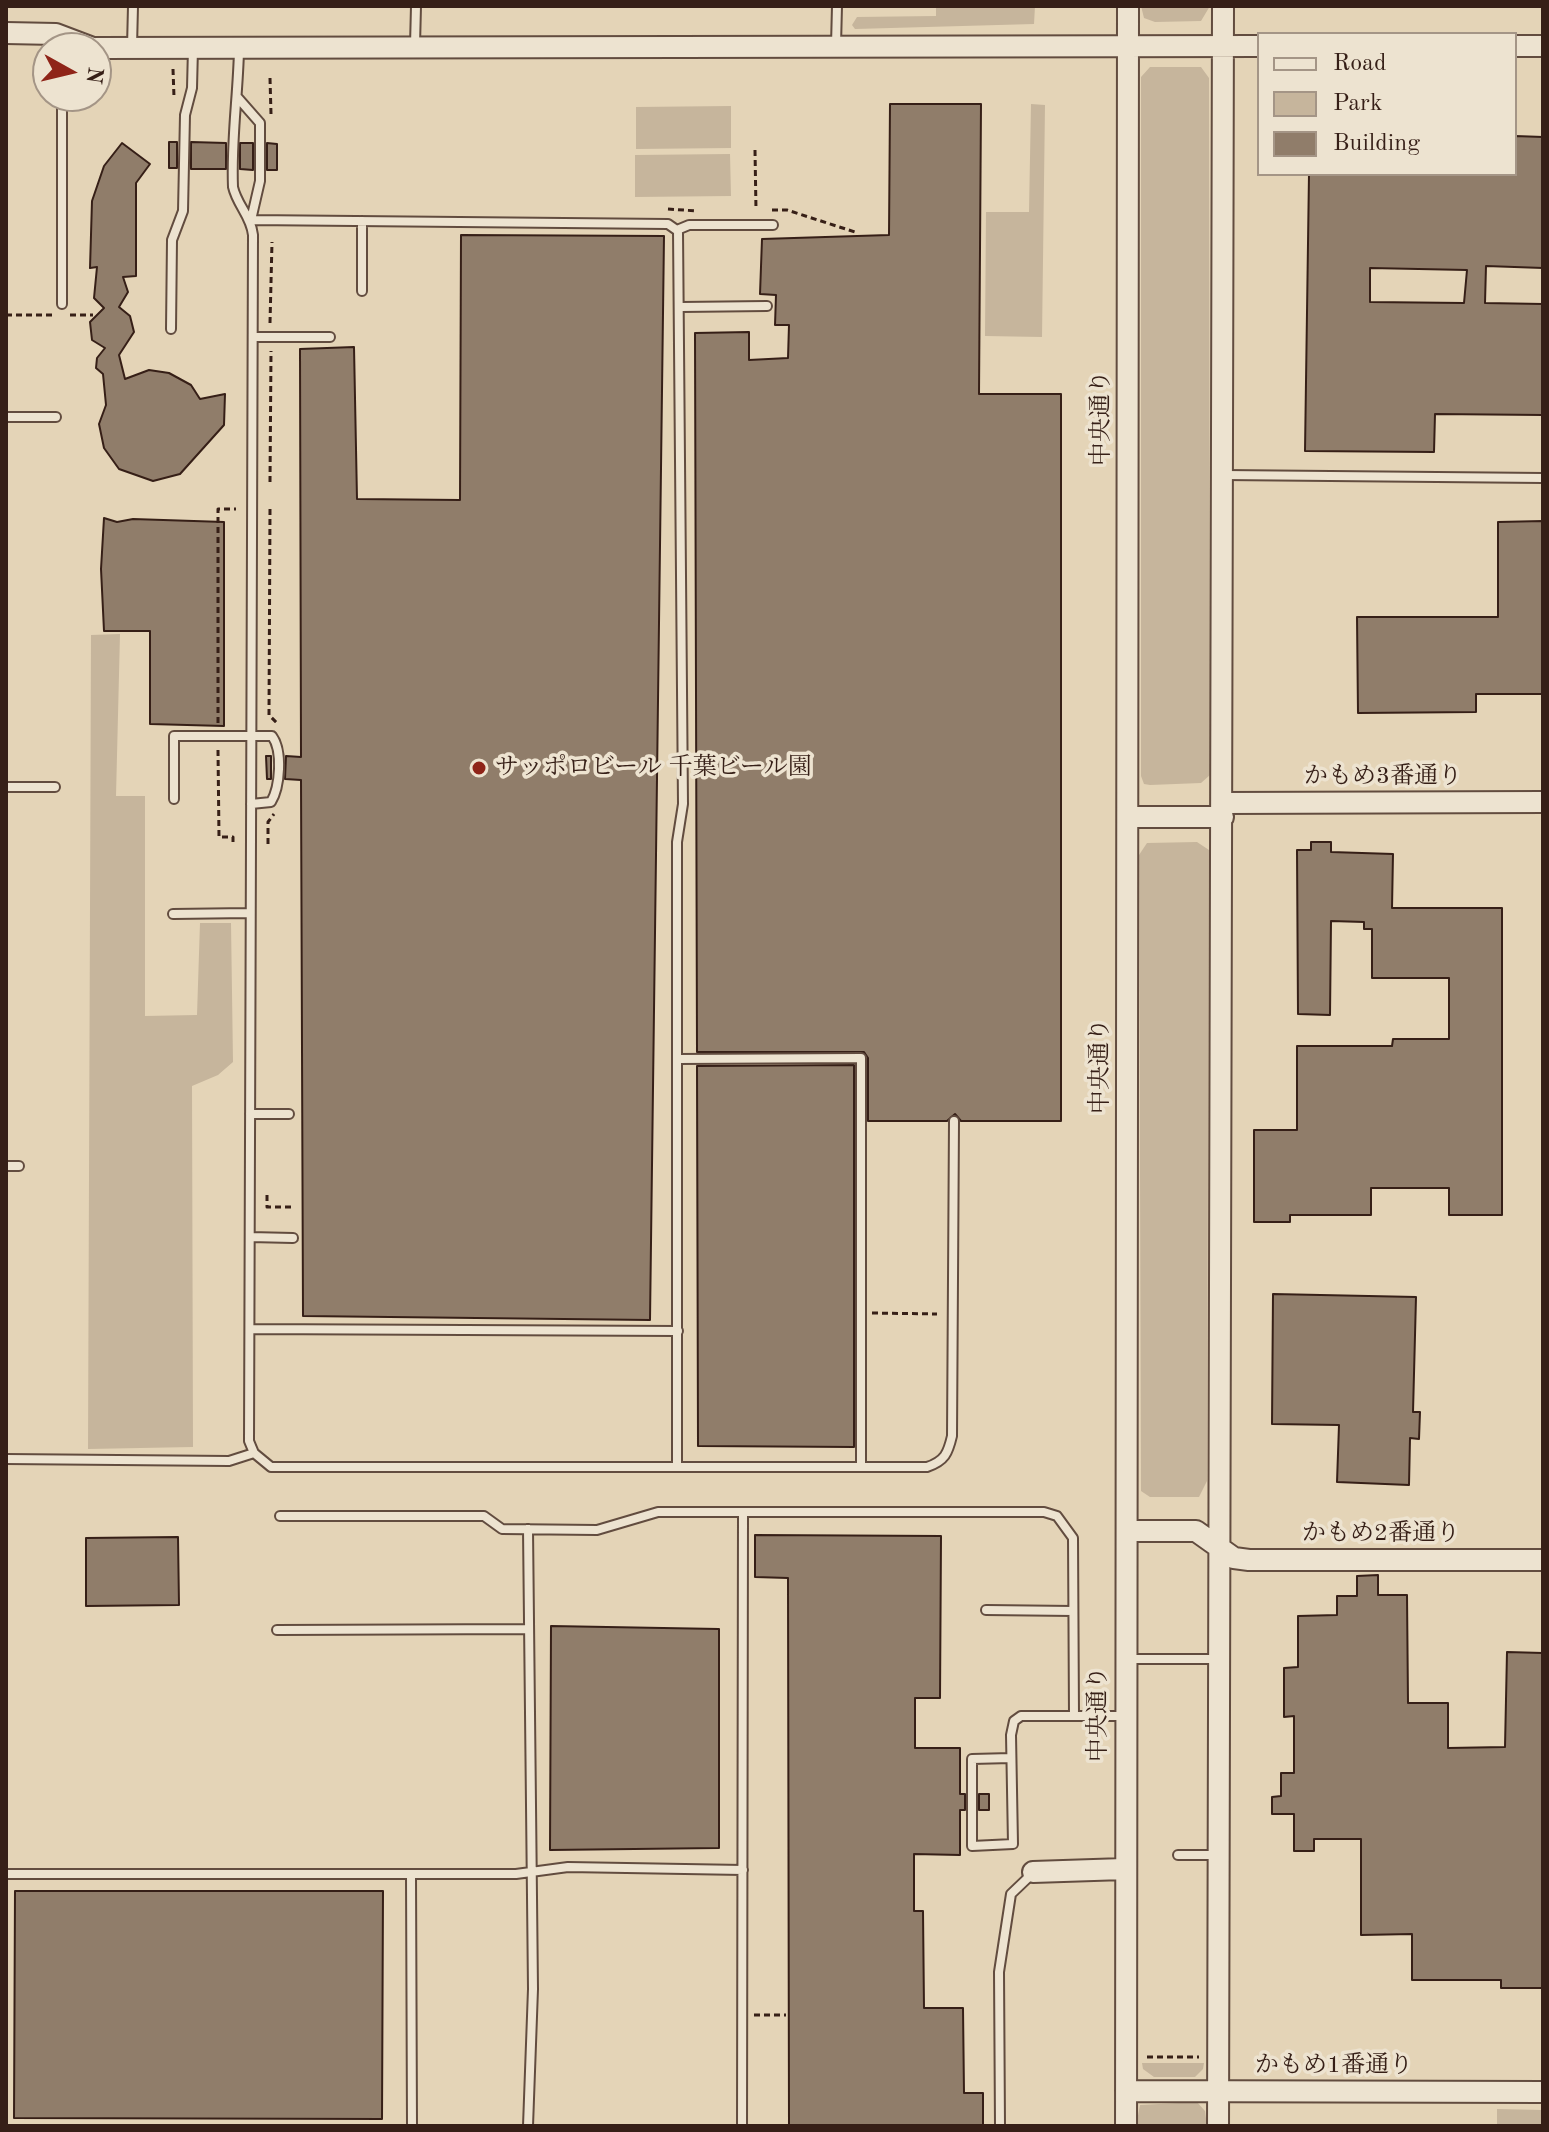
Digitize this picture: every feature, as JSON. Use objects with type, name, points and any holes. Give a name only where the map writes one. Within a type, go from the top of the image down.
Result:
[{"type":"street","name":"中央通り","points":[[1126,2126],[1128,6]]},
{"type":"street","points":[[1218,2126],[1222,1550],[1223,6]]},
{"type":"street","points":[[6,33],[32,34]]},
{"type":"street","points":[[112,47],[1257,46]]},
{"type":"street","points":[[1517,46],[1543,46]]},
{"type":"street","name":"かもめ3番通り","points":[[1128,817],[1223,810],[1543,802]]},
{"type":"street","name":"かもめ2番通り","points":[[1127,1531],[1196,1531],[1234,1558],[1249,1560],[1543,1560]]},
{"type":"street","points":[[1033,1872],[1124,1869]]},
{"type":"street","name":"かもめ1番通り","points":[[1126,2091],[1543,2092]]},
{"type":"lane","points":[[132,48],[133,6]]},
{"type":"lane","points":[[415,46],[416,6]]},
{"type":"lane","points":[[836,46],[837,6]]},
{"type":"lane","points":[[239,47],[238,98],[232,119],[233,187],[235,197],[251,220]]},
{"type":"lane","points":[[171,329],[172,240],[183,211],[185,115],[192,88],[193,48]]},
{"type":"lane","points":[[238,98],[260,123],[260,181],[251,220],[249,1441],[254,1453],[271,1467],[927,1467],[938,1464],[948,1454],[952,1436],[954,1121]]},
{"type":"lane","points":[[62,112],[62,304]]},
{"type":"lane","points":[[251,220],[668,224],[677,230]]},
{"type":"lane","points":[[362,221],[362,291]]},
{"type":"lane","points":[[677,230],[689,225],[773,225]]},
{"type":"lane","points":[[677,230],[681,307],[683,804],[677,842],[677,1466]]},
{"type":"lane","points":[[681,307],[767,306]]},
{"type":"lane","points":[[253,337],[330,337]]},
{"type":"lane","points":[[6,417],[56,417]]},
{"type":"lane","points":[[1223,475],[1543,478]]},
{"type":"lane","points":[[174,799],[174,736],[272,736],[278,743],[278,791],[271,802],[251,804]]},
{"type":"lane","points":[[6,787],[55,787]]},
{"type":"lane","points":[[173,914],[249,913]]},
{"type":"lane","points":[[678,1059],[861,1058],[861,1467]]},
{"type":"lane","points":[[250,1114],[289,1114]]},
{"type":"lane","points":[[6,1166],[19,1166]]},
{"type":"lane","points":[[250,1237],[293,1238]]},
{"type":"lane","points":[[250,1329],[678,1331]]},
{"type":"lane","points":[[6,1459],[229,1461],[254,1453]]},
{"type":"lane","points":[[280,1516],[484,1516],[502,1529],[528,1529],[609,1528],[658,1512],[1044,1512],[1057,1516],[1073,1538],[1074,1716]]},
{"type":"lane","points":[[742,2126],[743,1513]]},
{"type":"lane","points":[[528,1529],[533,1989],[528,2126]]},
{"type":"lane","points":[[986,1610],[1073,1611]]},
{"type":"lane","points":[[277,1630],[529,1629]]},
{"type":"lane","points":[[1125,1659],[1221,1659]]},
{"type":"lane","points":[[1011,1758],[972,1759],[972,1846],[1013,1844],[1011,1735],[1017,1719],[1125,1716]]},
{"type":"lane","points":[[1178,1855],[1220,1855]]},
{"type":"lane","points":[[6,1874],[411,1875],[531,1873],[568,1867],[743,1870]]},
{"type":"lane","points":[[1000,2126],[999,1972],[1011,1894],[1033,1872]]},
{"type":"lane","points":[[411,1875],[412,2126]]},
{"type":"path","points":[[270,78],[271,117]]},
{"type":"path","points":[[755,150],[756,217]]},
{"type":"path","points":[[771,210],[787,210],[858,233]]},
{"type":"path","points":[[270,327],[271,241]]},
{"type":"path","points":[[6,315],[93,315]]},
{"type":"path","points":[[270,482],[271,351]]},
{"type":"path","points":[[233,845],[233,837],[219,837],[218,509],[236,509]]},
{"type":"path","points":[[270,509],[269,715],[286,731]]},
{"type":"path","points":[[268,844],[268,822],[277,811]]},
{"type":"path","points":[[267,1195],[267,1207],[292,1207]]},
{"type":"path","points":[[861,1312],[937,1314]]},
{"type":"path","points":[[754,2015],[786,2015]]},
{"type":"path","points":[[1139,2057],[1204,2057]]},
{"type":"green space","points":[[936,6],[1035,6],[1034,24],[855,29],[852,25],[857,17],[936,16]]},
{"type":"green space","points":[[1141,6],[1210,6],[1201,21],[1155,22],[1144,18]]},
{"type":"green space","points":[[1150,67],[1201,67],[1209,78],[1210,775],[1201,783],[1150,785],[1144,784],[1141,776],[1141,77]]},
{"type":"green space","points":[[1031,104],[1045,105],[1042,337],[985,336],[986,212],[1029,212]]},
{"type":"green space","points":[[731,106],[731,148],[636,149],[636,107]]},
{"type":"green space","points":[[730,154],[731,196],[635,197],[635,155]]},
{"type":"green space","points":[[120,634],[116,796],[145,796],[145,1016],[197,1015],[200,923],[231,923],[233,1062],[218,1075],[192,1086],[193,1447],[88,1449],[91,635]]},
{"type":"green space","points":[[1197,842],[1209,850],[1207,1481],[1199,1497],[1150,1497],[1141,1491],[1139,855],[1147,843]]},
{"type":"green space","points":[[1142,2063],[1204,2063],[1203,2069],[1195,2077],[1154,2077],[1143,2069]]},
{"type":"green space","points":[[1197,2102],[1205,2111],[1207,2126],[1136,2126],[1140,2105]]},
{"type":"green space","points":[[1497,2109],[1543,2110],[1543,2126],[1497,2126]]},
{"type":"building","points":[[890,104],[981,104],[979,394],[1061,394],[1061,1121],[961,1121],[955,1114],[947,1121],[868,1121],[868,1058],[864,1052],[697,1052],[695,333],[749,332],[749,360],[788,358],[789,325],[775,325],[776,295],[760,294],[762,239],[889,235]]},
{"type":"building","points":[[1517,136],[1543,137],[1543,268],[1486,266],[1485,303],[1543,304],[1543,415],[1435,414],[1434,452],[1305,451],[1309,176],[1517,176]],"holes":[[[1370,268],[1467,270],[1464,303],[1370,302]]]},
{"type":"building","points":[[169,142],[177,142],[177,168],[169,168]]},
{"type":"building","points":[[191,142],[226,143],[226,169],[191,169]]},
{"type":"building","points":[[122,143],[150,164],[136,183],[136,276],[123,277],[128,292],[119,307],[130,316],[134,332],[119,355],[125,379],[149,370],[169,373],[191,385],[200,399],[225,394],[224,425],[180,474],[153,481],[119,469],[104,448],[99,424],[106,405],[103,374],[96,368],[97,358],[105,348],[92,340],[90,322],[104,308],[94,298],[97,267],[90,268],[92,201],[104,166]]},
{"type":"building","points":[[240,143],[253,143],[253,170],[240,169]]},
{"type":"building","points":[[267,143],[277,144],[277,170],[267,170]]},
{"type":"building","name":"サッポロビール 千葉ビール園","points":[[461,235],[664,236],[650,1320],[303,1316],[301,780],[285,779],[286,756],[301,757],[300,349],[354,347],[357,499],[460,500]]},
{"type":"building","points":[[104,518],[117,522],[133,519],[224,522],[224,726],[150,724],[150,631],[104,631],[101,569]]},
{"type":"building","points":[[1543,521],[1543,694],[1476,694],[1476,712],[1358,713],[1357,617],[1498,617],[1498,522]]},
{"type":"building","points":[[266,756],[271,756],[271,779],[267,779]]},
{"type":"building","points":[[1311,842],[1331,842],[1331,852],[1393,854],[1392,908],[1502,908],[1502,1215],[1449,1215],[1449,1188],[1371,1188],[1371,1215],[1290,1215],[1290,1222],[1254,1222],[1254,1130],[1297,1130],[1297,1046],[1392,1046],[1393,1039],[1449,1039],[1449,978],[1372,978],[1372,929],[1364,929],[1364,922],[1331,921],[1330,1015],[1298,1014],[1297,850],[1311,850]]},
{"type":"building","points":[[854,1065],[854,1447],[698,1446],[697,1066]]},
{"type":"building","points":[[1273,1294],[1416,1297],[1413,1412],[1420,1412],[1419,1439],[1410,1438],[1409,1485],[1337,1482],[1339,1425],[1272,1424]]},
{"type":"building","points":[[755,1535],[941,1536],[940,1698],[915,1698],[915,1748],[960,1748],[960,1794],[965,1794],[965,1810],[960,1810],[960,1855],[914,1854],[914,1911],[923,1911],[924,2008],[963,2008],[964,2093],[983,2093],[983,2126],[789,2126],[788,1578],[755,1577]]},
{"type":"building","points":[[178,1537],[179,1605],[86,1606],[86,1538]]},
{"type":"building","points":[[1378,1575],[1378,1595],[1407,1595],[1408,1703],[1448,1703],[1448,1748],[1505,1747],[1507,1652],[1543,1653],[1543,1988],[1501,1988],[1501,1980],[1412,1980],[1412,1934],[1361,1935],[1361,1839],[1314,1839],[1314,1851],[1294,1851],[1294,1814],[1272,1814],[1272,1797],[1281,1796],[1281,1773],[1294,1773],[1294,1716],[1284,1717],[1284,1668],[1298,1667],[1298,1616],[1337,1615],[1337,1596],[1357,1596],[1357,1576]]},
{"type":"building","points":[[551,1626],[719,1629],[719,1848],[550,1850]]},
{"type":"building","points":[[979,1794],[989,1794],[989,1810],[979,1810]]},
{"type":"building","points":[[15,1891],[383,1891],[382,2119],[14,2118]]},
{"type":"place","name":"サッポロビール 千葉ビール園","points":[[479,768]]}]
